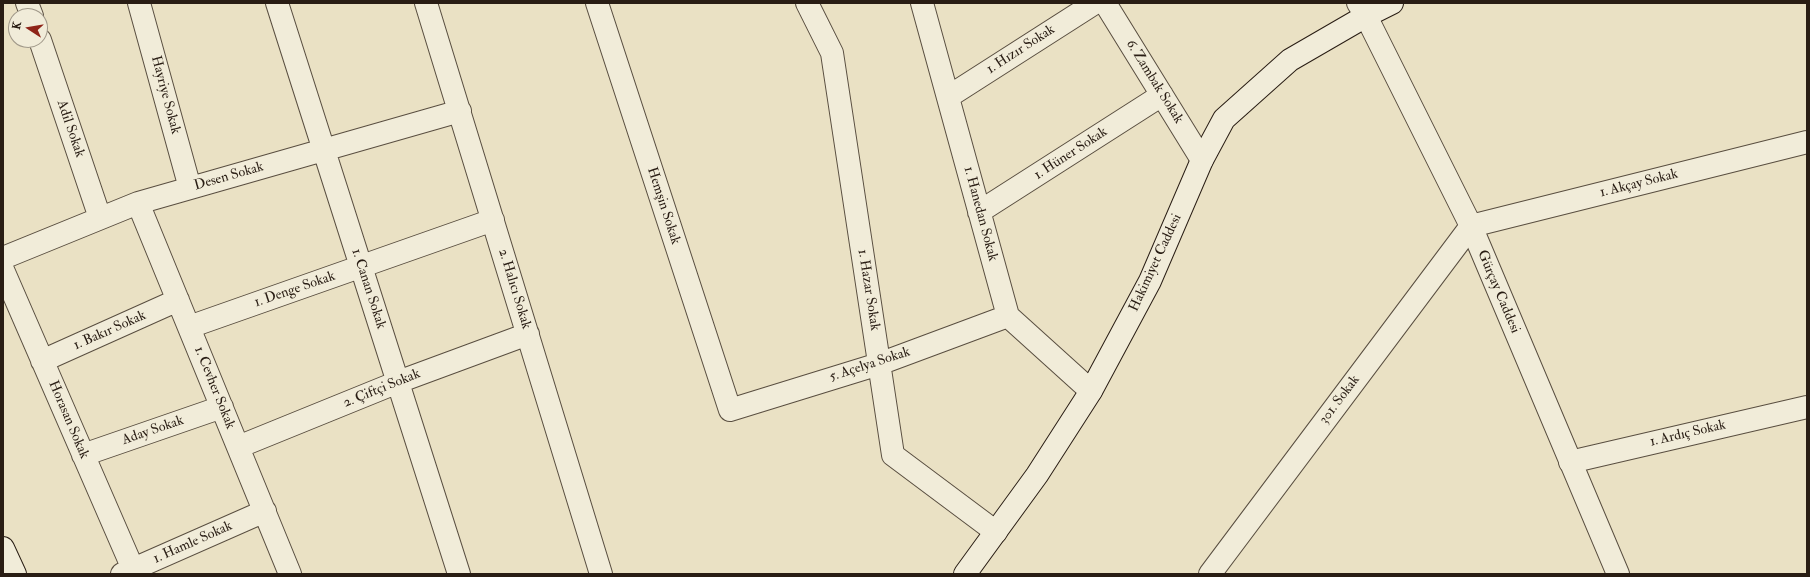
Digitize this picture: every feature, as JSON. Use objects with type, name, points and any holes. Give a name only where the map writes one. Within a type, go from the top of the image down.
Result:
[{"type":"street","name":"Hayriye Sokak","points":[[139,3],[190,188]]},
{"type":"street","name":"1. Canan Sokak","points":[[277,3],[460,574]]},
{"type":"street","name":"2. Halıcı Sokak","points":[[426,3],[601,574]]},
{"type":"street","name":"Hemşin Sokak","points":[[597,3],[730,410]]},
{"type":"street","name":"1. Hazar Sokak","points":[[806,3],[832,53],[893,455],[996,532]]},
{"type":"street","name":"1. Hanedan Sokak","points":[[922,3],[1008,316]]},
{"type":"street","name":"1. Hızır Sokak","points":[[948,97],[1095,3]]},
{"type":"street","name":"6. Zambak Sokak","points":[[1105,3],[1202,160]]},
{"type":"street","name":"Hakimiyet Caddesi","points":[[965,574],[1037,475],[1092,391],[1150,280],[1202,160],[1224,119],[1290,60],[1362,9],[1392,3]]},
{"type":"street","name":"Gürçay Caddesi","points":[[1362,9],[1471,226],[1618,574]]},
{"type":"street","name":"Adil Sokak","points":[[43,48],[100,218]]},
{"type":"street","name":"1. Hüner Sokak","points":[[979,212],[1162,95]]},
{"type":"street","name":"Desen Sokak","points":[[3,258],[138,203],[460,111]]},
{"type":"street","name":"1. Akçay Sokak","points":[[1471,226],[1807,142]]},
{"type":"street","name":"1. Cevher Sokak","points":[[138,203],[290,574]]},
{"type":"street","name":"1. Denge Sokak","points":[[189,327],[492,220]]},
{"type":"street","name":"301. Sokak","points":[[1210,574],[1471,226]]},
{"type":"street","name":"Horasan Sokak","points":[[3,270],[83,455],[127,572]]},
{"type":"street","name":"1. Bakır Sokak","points":[[42,361],[178,300]]},
{"type":"street","name":"5. Açelya Sokak","points":[[730,410],[879,364],[1008,316]]},
{"type":"street","points":[[1008,316],[1092,391]]},
{"type":"street","name":"2. Çiftçi Sokak","points":[[238,447],[398,382],[528,334]]},
{"type":"street","name":"Aday Sokak","points":[[83,455],[222,407]]},
{"type":"street","name":"1. Ardıç Sokak","points":[[1570,462],[1807,407]]},
{"type":"street","name":"1. Hamle Sokak","points":[[127,572],[265,511]]},
{"type":"street","points":[[3,548],[15,574]]}]
